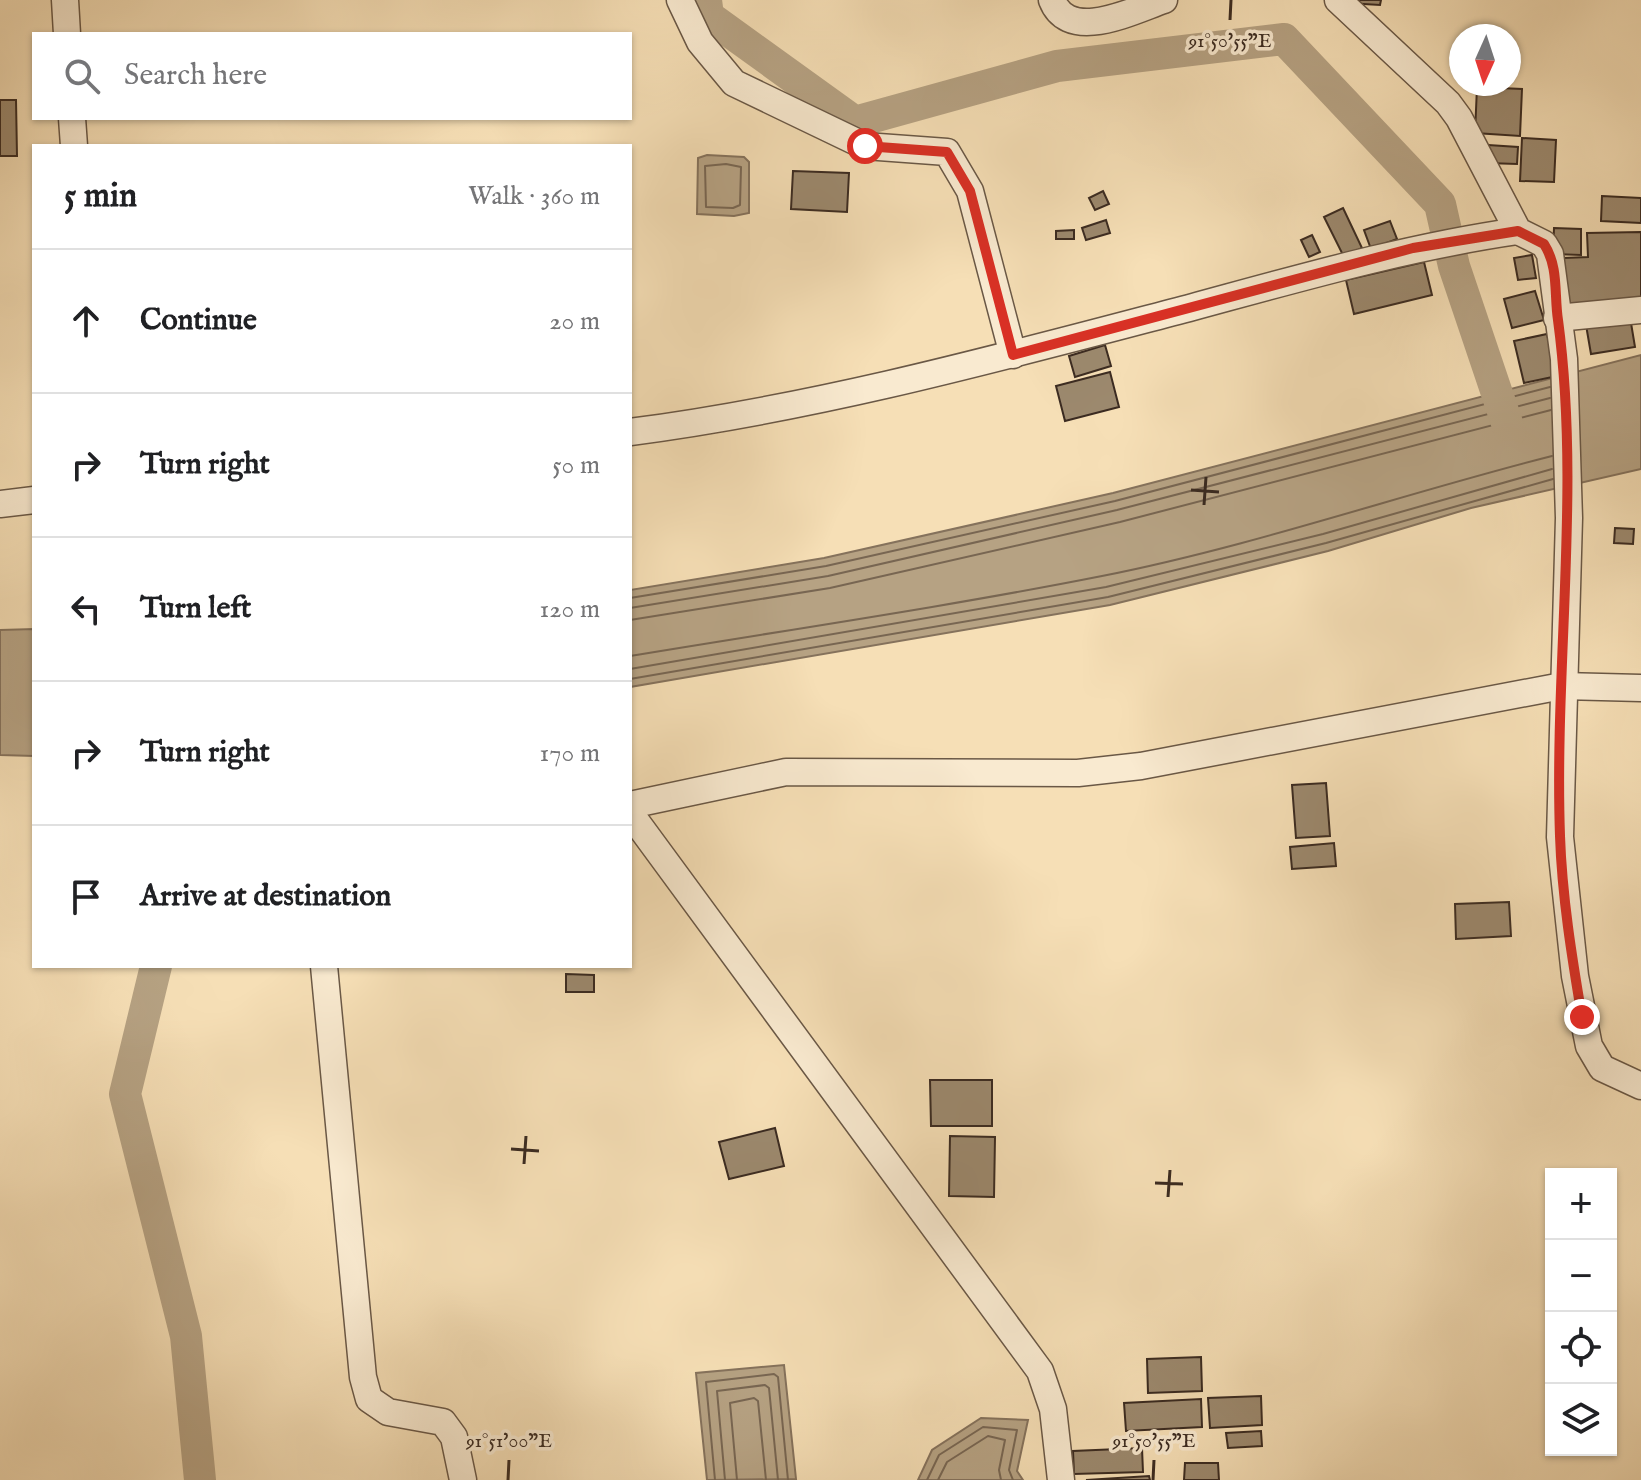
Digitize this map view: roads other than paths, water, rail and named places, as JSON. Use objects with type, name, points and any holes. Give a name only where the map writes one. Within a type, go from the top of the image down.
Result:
[{"type":"street","points":[[65,0],[67,32]]},
{"type":"street","points":[[680,0],[700,42],[734,83],[865,146],[947,152],[970,191],[1013,355]]},
{"type":"street","points":[[1052,0],[1064,15],[1093,23],[1164,0]]},
{"type":"street","points":[[1338,0],[1454,111],[1518,231]]},
{"type":"street","points":[[72,120],[74,144]]},
{"type":"street","points":[[632,432],[773,410],[1013,355],[1413,248],[1518,231],[1544,244],[1550,254],[1564,359],[1569,518],[1560,837],[1582,1017],[1589,1046],[1602,1068],[1633,1085],[1641,1086]]},
{"type":"street","points":[[1557,318],[1641,310]]},
{"type":"street","points":[[0,504],[32,500]]},
{"type":"street","points":[[632,805],[786,772],[1078,773],[1141,766],[1562,686],[1641,688]]},
{"type":"street","points":[[632,816],[1040,1371],[1053,1409],[1061,1480]]},
{"type":"street","points":[[324,968],[363,1377],[369,1399],[388,1412],[443,1422],[454,1437],[463,1480]]},
{"type":"water","points":[[707,155],[744,157],[749,162],[749,213],[734,216],[697,214],[698,158]]},
{"type":"water","points":[[1641,355],[1641,469],[1471,508],[1328,551],[1110,605],[632,687],[632,590],[824,558],[1113,493]]},
{"type":"water","points":[[32,629],[32,756],[0,755],[0,630]]},
{"type":"water","points":[[784,1365],[796,1479],[707,1480],[696,1373]]},
{"type":"water","points":[[981,1418],[1028,1420],[1017,1471],[1023,1480],[918,1480],[932,1450]]},
{"type":"waterway","points":[[706,0],[708,16],[855,122],[1057,66],[1284,39],[1440,204],[1454,266],[1510,432]]},
{"type":"waterway","points":[[156,968],[125,1094],[186,1336],[200,1480]]}]
